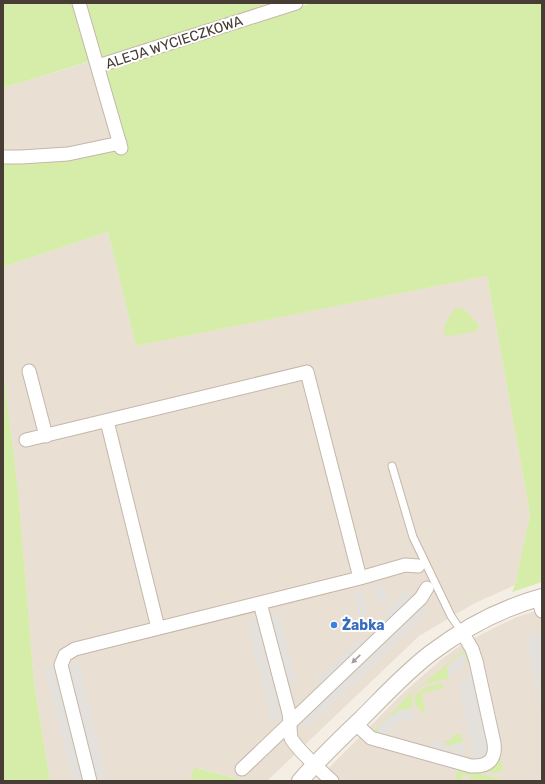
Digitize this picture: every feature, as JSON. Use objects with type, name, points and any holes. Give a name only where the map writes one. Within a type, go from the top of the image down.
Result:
[{"type":"street","name":"ALEJA WYCIECZKOWA","points":[[3,157],[21,158],[68,154],[120,145],[79,3]]},
{"type":"street","name":"ALEJA WYCIECZKOWA","points":[[98,66],[296,3]]},
{"type":"street","points":[[29,371],[46,436]]},
{"type":"street","points":[[26,440],[307,372],[360,578]]},
{"type":"street","points":[[107,421],[158,628]]},
{"type":"street","points":[[90,781],[61,665],[65,655],[75,649],[360,578],[405,565],[418,566]]},
{"type":"street","points":[[242,769],[384,632],[422,598],[427,588]]},
{"type":"street","points":[[300,781],[356,724],[430,653],[462,632],[498,613],[541,602]]},
{"type":"street","points":[[260,603],[291,722],[291,737],[300,750],[332,781]]},
{"type":"street","points":[[356,724],[371,738],[471,766],[482,766],[490,761],[494,753],[494,742],[475,656],[462,632]]},
{"type":"lane","points":[[392,466],[413,537],[451,616],[462,632]]},
{"type":"shaded area","points":[[89,62],[96,67],[116,137],[68,148],[3,151],[3,88]]},
{"type":"shaded area","points":[[108,232],[136,346],[487,276],[530,514],[515,585],[473,604],[419,636],[267,781],[244,781],[195,767],[190,781],[50,781],[34,682],[18,490],[3,370],[3,267]]},
{"type":"shaded area","points":[[382,583],[388,603],[379,605],[373,586]]},
{"type":"shaded area","points":[[407,590],[413,598],[391,619],[384,612]]},
{"type":"shaded area","points":[[362,591],[367,614],[359,616],[353,593]]},
{"type":"shaded area","points":[[421,605],[428,613],[308,728],[300,720]]},
{"type":"shaded area","points":[[542,609],[542,781],[316,781],[403,693],[442,659],[461,645],[490,630],[517,617]]},
{"type":"shaded area","points":[[280,614],[297,683],[287,686],[270,617]]},
{"type":"shaded area","points":[[257,620],[282,720],[272,722],[247,622]]},
{"type":"shaded area","points":[[538,632],[542,634],[542,713],[527,643],[531,634]]},
{"type":"shaded area","points":[[358,639],[367,642],[320,687],[315,682]]},
{"type":"shaded area","points":[[465,654],[467,664],[450,678],[447,666],[460,655]]},
{"type":"shaded area","points":[[79,663],[107,781],[73,781],[44,669]]},
{"type":"shaded area","points":[[472,674],[490,746],[488,756],[477,761],[473,754],[460,688],[463,679]]},
{"type":"shaded area","points":[[413,708],[416,718],[399,722],[384,737],[380,736],[378,728],[391,715],[395,714],[396,711]]},
{"type":"shaded area","points":[[436,740],[437,743],[447,743],[449,755],[433,751],[431,741]]},
{"type":"shaded area","points":[[463,742],[465,749],[464,754],[460,757],[450,756],[448,746]]},
{"type":"green space","points":[[3,3],[280,3],[3,88]]},
{"type":"green space","points":[[312,3],[542,3],[542,582],[512,592],[515,585],[530,514],[487,276],[136,346],[108,232],[3,267],[3,161],[118,147],[103,71]]},
{"type":"green space","points":[[455,308],[464,309],[479,325],[477,331],[445,336],[444,326]]},
{"type":"green space","points":[[3,370],[18,490],[34,682],[50,781],[3,781]]},
{"type":"green space","points":[[465,649],[469,660],[467,664],[465,654],[460,655],[447,666],[448,676],[450,678],[424,684],[411,694],[413,708],[396,711],[399,722],[397,724],[395,714],[391,715],[378,728],[380,736],[373,732],[408,696]]},
{"type":"green space","points":[[443,683],[443,688],[422,693],[425,715],[416,705],[414,696],[426,687]]},
{"type":"green space","points":[[461,734],[463,742],[448,746],[450,756],[446,743],[441,742],[453,739],[453,735]]},
{"type":"green space","points":[[499,752],[503,771],[493,773],[483,770]]},
{"type":"green space","points":[[194,767],[244,781],[190,781]]},
{"type":"green space","points":[[459,767],[505,781],[481,781],[475,778],[474,781],[469,781],[471,776],[463,774],[461,781],[454,781]]},
{"type":"place","name":"Żabka","points":[[334,625]]}]
